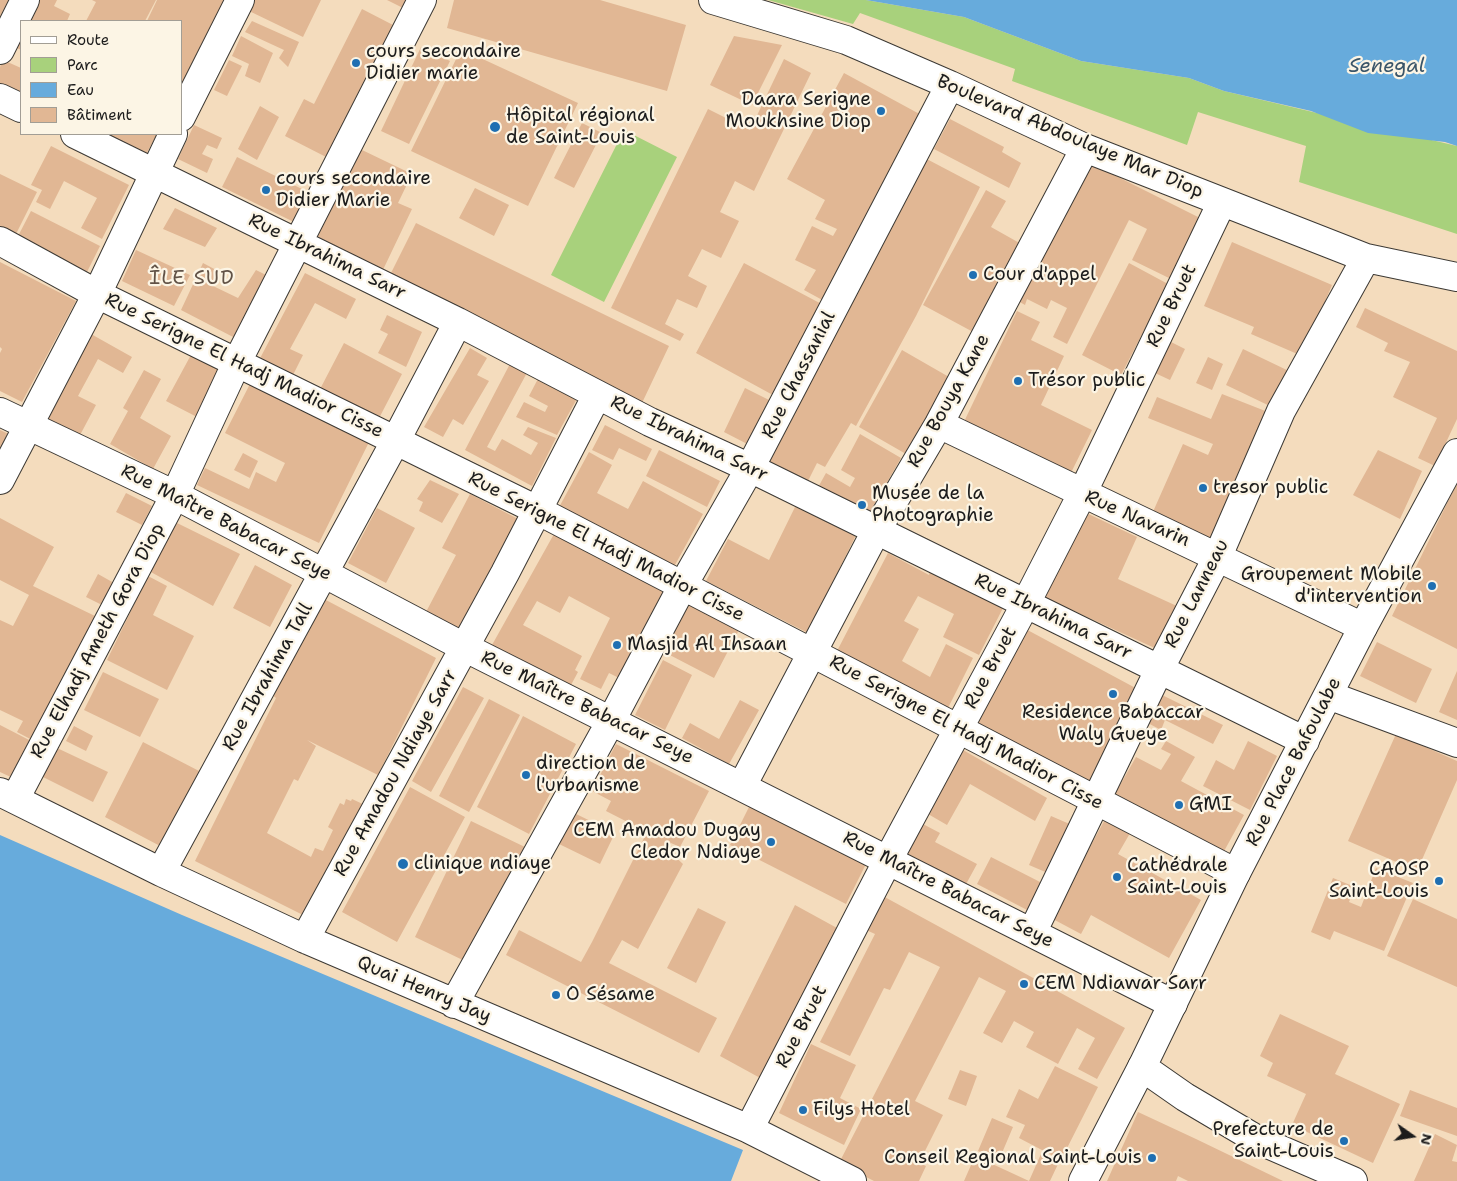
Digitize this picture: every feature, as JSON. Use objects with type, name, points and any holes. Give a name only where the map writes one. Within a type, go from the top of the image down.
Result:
[{"type":"street","points":[[0,50],[25,0]]},
{"type":"street","points":[[182,116],[240,0]]},
{"type":"street","name":"Rue Elhadj Ameth Gora Diop","points":[[8,796],[175,495],[237,362],[422,0]]},
{"type":"street","name":"Boulevard Abdoulaye Mar Diop","points":[[713,0],[846,40],[950,85],[1085,148],[1366,258],[1457,277]]},
{"type":"street","name":"Rue Chassanial","points":[[454,1004],[750,468],[950,85]]},
{"type":"street","points":[[0,98],[20,108]]},
{"type":"street","name":"Rue Ibrahima Sarr","points":[[77,135],[154,171],[458,322],[598,395],[1306,741]]},
{"type":"street","points":[[0,480],[97,294],[172,135]]},
{"type":"street","name":"Rue Bouya Kane","points":[[742,786],[876,530],[939,424],[1085,148]]},
{"type":"street","name":"Rue Bruet","points":[[749,1129],[889,858],[1025,605],[1082,494],[1222,202]]},
{"type":"street","name":"Rue Serigne El Hadj Madior Cisse","points":[[0,241],[97,294],[396,440],[684,585],[1095,802],[1236,873]]},
{"type":"street","name":"Rue Lanneau","points":[[1032,933],[1160,668],[1218,556],[1282,411],[1366,258]]},
{"type":"street","name":"Rue Ibrahima Tall","points":[[161,872],[324,574],[458,322]]},
{"type":"street","name":"Rue Amadou Ndiaye Sarr","points":[[305,939],[464,647],[598,395]]},
{"type":"street","name":"Rue Maître Babacar Seye","points":[[0,412],[175,495],[464,647],[889,858],[1173,1004]]},
{"type":"street","name":"Rue Navarin","points":[[939,424],[1363,627]]},
{"type":"street","name":"Rue Place Bafoulabe","points":[[1083,1181],[1142,1067],[1236,873],[1306,741],[1363,627],[1457,453]]},
{"type":"street","points":[[1328,695],[1457,743]]},
{"type":"street","name":"Quai Henry Jay","points":[[8,796],[161,872],[305,939],[749,1129],[852,1181]]},
{"type":"street","points":[[1142,1067],[1185,1097],[1256,1139],[1353,1181]]},
{"type":"green space","points":[[768,0],[866,0],[964,17],[1081,61],[1189,78],[1224,91],[1457,146],[1457,234],[1299,182],[1306,146],[1198,112],[1187,145],[1012,81],[1015,69],[860,13],[853,24]]},
{"type":"green space","points":[[624,130],[677,157],[604,302],[551,275]]},
{"type":"water","name":"Senegal","points":[[866,0],[1457,0],[1457,146],[1445,142],[1368,133],[1311,111],[1224,91],[1189,78],[1081,61],[964,17]]},
{"type":"water","points":[[0,835],[182,915],[743,1150],[731,1181],[0,1181]]},
{"type":"building","points":[[0,0],[12,0],[0,23]]},
{"type":"building","points":[[31,0],[57,0],[54,6],[70,14],[67,20],[21,20]]},
{"type":"building","points":[[92,0],[156,0],[146,20],[87,20],[96,2]]},
{"type":"building","points":[[157,0],[226,0],[182,85],[182,20],[147,20]]},
{"type":"building","points":[[251,0],[321,0],[303,37],[247,10]]},
{"type":"building","points":[[387,0],[415,0],[409,11]]},
{"type":"building","points":[[454,0],[600,0],[686,25],[667,91],[447,28]]},
{"type":"building","name":"cours secondaire Didier marie","points":[[362,9],[395,26],[328,158],[285,136],[304,99],[314,104]]},
{"type":"building","points":[[252,21],[299,42],[288,67],[279,58],[284,50],[245,32]]},
{"type":"building","points":[[20,22],[20,50],[9,44]]},
{"type":"building","points":[[241,36],[273,53],[260,83],[245,76],[249,64],[232,56]]},
{"type":"building","points":[[734,36],[782,45],[752,105],[710,85]]},
{"type":"building","points":[[421,47],[450,61],[409,144],[381,131]]},
{"type":"building","name":"Hôpital régional de Saint-Louis","points":[[461,49],[578,103],[528,206],[411,151]]},
{"type":"building","points":[[784,59],[811,73],[754,191],[735,181],[720,212],[739,221],[721,258],[702,249],[688,276],[707,286],[697,308],[677,299],[665,324],[684,334],[680,341],[611,308],[708,109],[750,130]]},
{"type":"building","points":[[3,60],[20,68],[20,104],[0,94],[0,67]]},
{"type":"building","points":[[229,60],[242,66],[227,96],[214,90]]},
{"type":"building","points":[[844,73],[925,117],[826,302],[804,290],[816,270],[795,260],[812,226],[833,236],[837,229],[815,219],[825,200],[787,179]]},
{"type":"building","name":"cours secondaire Didier Marie","points":[[260,106],[279,117],[257,160],[238,149]]},
{"type":"building","points":[[950,119],[1004,147],[1002,152],[1021,163],[1009,188],[934,149]]},
{"type":"building","points":[[582,123],[602,133],[574,188],[554,178]]},
{"type":"building","points":[[194,125],[222,138],[217,149],[207,145],[202,154],[213,159],[207,173],[178,159]]},
{"type":"building","points":[[90,135],[156,135],[143,160]]},
{"type":"building","points":[[51,146],[129,185],[102,239],[81,228],[97,198],[64,181],[50,209],[36,202],[42,190],[31,185]]},
{"type":"building","points":[[360,149],[412,174],[398,203],[412,209],[381,274],[315,242]]},
{"type":"building","points":[[921,156],[980,187],[916,316],[856,426],[851,423],[825,467],[817,463],[805,487],[758,463]]},
{"type":"building","name":"cours secondaire Didier Marie","points":[[237,157],[310,193],[296,223],[222,187]]},
{"type":"building","points":[[1090,163],[1200,218],[1171,279],[1132,260],[1147,229],[1129,220],[1067,344],[1053,337],[1067,308],[1051,300],[1047,309],[1027,299],[1025,305],[1018,301]]},
{"type":"building","points":[[0,174],[37,192],[13,240],[0,233]]},
{"type":"building","points":[[475,188],[509,205],[494,236],[459,218]]},
{"type":"building","name":"Cour d'appel","points":[[986,190],[1006,201],[991,227],[1023,245],[975,333],[923,305]]},
{"type":"building","points":[[175,208],[217,228],[205,247],[163,229]]},
{"type":"building","points":[[31,211],[100,246],[84,278],[15,242]]},
{"type":"building","points":[[416,223],[669,346],[642,403],[388,279]]},
{"type":"building","points":[[1232,242],[1332,285],[1302,356],[1251,334],[1254,327],[1204,306]]},
{"type":"building","points":[[136,250],[190,275],[174,306],[122,281]]},
{"type":"building","points":[[0,262],[76,301],[22,402],[0,391],[0,353],[2,349],[0,347]]},
{"type":"building","points":[[203,263],[218,271],[211,285],[238,298],[256,270],[268,276],[235,338],[181,310]]},
{"type":"building","points":[[744,263],[831,309],[782,400],[696,353]]},
{"type":"building","points":[[1129,263],[1168,284],[1121,375],[1082,355]]},
{"type":"building","points":[[305,273],[356,299],[346,319],[315,303],[290,349],[303,355],[290,381],[257,364]]},
{"type":"building","points":[[1365,308],[1457,351],[1457,419],[1435,466],[1418,458],[1437,418],[1393,397],[1410,362],[1384,351],[1388,343],[1356,327]]},
{"type":"building","name":"Trésor public","points":[[1017,311],[1040,322],[1031,340],[1064,356],[1041,405],[1092,430],[1067,481],[961,428]]},
{"type":"building","points":[[387,315],[422,332],[406,367],[378,353],[388,334],[380,330]]},
{"type":"building","points":[[91,334],[132,357],[123,373],[98,359],[78,396],[96,405],[79,437],[45,419]]},
{"type":"building","points":[[1171,342],[1185,349],[1170,380],[1155,373]]},
{"type":"building","points":[[344,343],[402,374],[376,424],[318,393]]},
{"type":"building","points":[[470,348],[487,358],[477,375],[489,381],[463,425],[453,419],[443,437],[424,427]]},
{"type":"building","points":[[1243,349],[1291,372],[1274,408],[1226,385]]},
{"type":"building","points":[[902,350],[949,377],[906,454],[859,427]]},
{"type":"building","points":[[192,353],[223,369],[197,417],[166,401]]},
{"type":"building","points":[[1208,357],[1223,364],[1212,390],[1196,383]]},
{"type":"building","points":[[512,360],[529,369],[487,447],[495,451],[502,439],[531,455],[538,443],[523,435],[528,427],[556,438],[532,486],[465,450]]},
{"type":"building","points":[[144,370],[161,379],[140,418],[171,436],[153,469],[110,444],[128,411],[123,408]]},
{"type":"building","points":[[540,375],[579,395],[557,435],[516,417],[524,402],[545,412],[548,406],[529,396]]},
{"type":"building","points":[[253,378],[371,438],[319,543],[197,485],[205,468],[249,489],[256,472],[276,482],[285,463],[225,433]]},
{"type":"building","points":[[745,388],[781,406],[753,447],[724,432]]},
{"type":"building","points":[[1222,394],[1273,414],[1218,543],[1152,514],[1183,444],[1208,455],[1213,444],[1148,418],[1157,397],[1211,419]]},
{"type":"building","points":[[605,425],[652,449],[646,461],[619,448],[613,460],[592,450]]},
{"type":"building","points":[[0,430],[13,436],[0,463]]},
{"type":"building","points":[[860,434],[901,458],[866,519],[816,491],[826,473],[850,487],[855,478],[841,470]]},
{"type":"building","points":[[659,450],[720,481],[707,507],[646,476]]},
{"type":"building","points":[[1378,450],[1422,471],[1400,519],[1353,495]]},
{"type":"building","points":[[589,452],[612,465],[597,493],[628,509],[643,481],[703,514],[670,574],[557,511]]},
{"type":"building","points":[[243,453],[258,461],[250,478],[234,470]]},
{"type":"building","points":[[430,480],[459,494],[442,523],[419,511],[423,502],[417,499]]},
{"type":"building","name":"Groupement Mobile d'intervention","points":[[1457,483],[1457,649],[1392,616]]},
{"type":"building","points":[[126,493],[152,506],[142,525],[116,512]]},
{"type":"building","points":[[470,494],[522,521],[463,632],[426,612],[456,555],[442,548]]},
{"type":"building","points":[[796,505],[856,535],[808,633],[706,581],[728,539],[769,560]]},
{"type":"building","points":[[377,508],[415,528],[386,583],[348,563]]},
{"type":"building","points":[[1078,509],[1137,537],[1118,579],[1179,607],[1159,650],[1039,595]]},
{"type":"building","points":[[0,518],[54,547],[33,586],[95,616],[34,741],[17,732],[23,721],[0,710],[0,620],[13,626],[29,595],[0,580]]},
{"type":"building","points":[[177,523],[240,554],[213,606],[149,571]]},
{"type":"building","points":[[559,525],[669,584],[621,679],[609,673],[601,689],[580,679],[610,618],[569,596],[560,613],[537,601],[523,625],[582,656],[575,670],[578,672],[571,685],[492,645]]},
{"type":"building","points":[[888,553],[929,575],[930,571],[1003,608],[979,655],[943,637],[954,614],[918,596],[904,621],[919,629],[902,661],[930,677],[946,644],[973,658],[947,710],[837,651]]},
{"type":"building","points":[[255,565],[292,585],[270,627],[233,608]]},
{"type":"building","points":[[98,574],[114,583],[102,605],[86,597]]},
{"type":"building","points":[[148,576],[167,586],[153,615],[194,636],[167,690],[107,660]]},
{"type":"building","points":[[324,599],[436,658],[378,775],[307,740],[316,746],[298,781],[294,779],[267,833],[311,857],[315,848],[323,851],[333,830],[328,827],[340,803],[344,805],[346,799],[351,801],[352,799],[369,807],[305,916],[195,861],[276,698],[271,694]]},
{"type":"building","points":[[689,603],[740,628],[714,678],[664,652]]},
{"type":"building","name":"Residence Babaccar Waly Gueye","points":[[1020,626],[1143,692],[1093,788],[969,722]]},
{"type":"building","points":[[1377,642],[1432,669],[1416,703],[1360,676]]},
{"type":"building","points":[[663,660],[692,675],[665,730],[635,715]]},
{"type":"building","points":[[1457,671],[1457,720],[1439,712]]},
{"type":"building","points":[[103,672],[159,699],[140,737],[84,710]]},
{"type":"building","points":[[463,687],[484,698],[431,792],[412,781]]},
{"type":"building","points":[[1160,694],[1223,725],[1213,744],[1165,720],[1161,730],[1146,722]]},
{"type":"building","points":[[489,699],[520,715],[469,812],[439,796]]},
{"type":"building","points":[[740,700],[759,710],[729,764],[682,738],[690,723],[719,739]]},
{"type":"building","name":"direction de l'urbanisme","points":[[523,716],[576,744],[529,834],[477,807]]},
{"type":"building","points":[[0,725],[33,742],[15,779],[0,772]]},
{"type":"building","points":[[74,726],[93,736],[86,751],[66,741]]},
{"type":"building","points":[[1396,734],[1457,761],[1457,780],[1417,871],[1348,841]]},
{"type":"building","name":"GMI","points":[[1166,741],[1195,757],[1181,781],[1244,815],[1223,853],[1115,794],[1136,757],[1161,770],[1171,754],[1161,749]]},
{"type":"building","points":[[1248,741],[1277,756],[1250,810],[1203,786],[1216,760],[1234,770]]},
{"type":"building","points":[[143,742],[201,772],[162,847],[105,817]]},
{"type":"building","points":[[616,744],[709,791],[680,847],[671,843],[667,849],[683,864],[638,949],[622,940],[609,963],[717,1018],[699,1053],[506,955],[519,930],[581,962],[592,942],[647,832],[606,811],[611,801],[592,791]]},
{"type":"building","points":[[57,748],[108,772],[93,802],[43,777]]},
{"type":"building","points":[[963,750],[1047,798],[1035,821],[970,784],[947,825],[928,814]]},
{"type":"building","name":"clinique ndiaye","points":[[410,787],[465,817],[397,942],[342,912]]},
{"type":"building","points":[[750,805],[866,864],[846,904],[730,845]]},
{"type":"building","points":[[572,812],[615,833],[600,864],[557,843]]},
{"type":"building","name":"Cathédrale Saint-Louis","points":[[1108,814],[1133,828],[1118,854],[1201,900],[1169,958],[1091,915],[1081,934],[1051,918]]},
{"type":"building","points":[[1051,816],[1072,825],[1050,874],[1029,865]]},
{"type":"building","points":[[471,821],[527,848],[471,964],[415,937]]},
{"type":"building","points":[[921,823],[940,833],[935,842],[977,864],[965,886],[904,854]]},
{"type":"building","points":[[991,857],[1044,884],[1031,912],[977,884]]},
{"type":"building","points":[[1376,868],[1413,883],[1384,951],[1334,931],[1330,940],[1311,932],[1333,878],[1355,887],[1349,902],[1361,907]]},
{"type":"building","points":[[881,895],[1125,1028],[1097,1079],[1078,1069],[1095,1038],[1077,1028],[1058,1064],[1026,1047],[1034,1032],[1014,1021],[1002,1043],[983,1033],[1006,991],[979,977],[915,1101],[943,1115],[919,1163],[926,1166],[919,1181],[874,1181],[839,1163],[940,967],[909,952],[890,990],[884,988],[850,1056],[820,1042],[875,934],[864,929]]},
{"type":"building","points":[[1413,899],[1457,919],[1457,987],[1387,956]]},
{"type":"building","points":[[795,905],[837,928],[762,1079],[720,1056]]},
{"type":"building","points":[[698,908],[726,922],[696,983],[667,968]]},
{"type":"building","points":[[1280,1014],[1349,1046],[1335,1074],[1400,1104],[1373,1163],[1292,1125],[1306,1094],[1267,1076],[1273,1063],[1260,1056]]},
{"type":"building","points":[[811,1044],[856,1065],[840,1098],[861,1109],[844,1145],[779,1113]]},
{"type":"building","points":[[1055,1066],[1098,1087],[1061,1160],[1019,1138],[1025,1125],[1006,1117],[1019,1089],[1038,1099]]},
{"type":"building","points":[[960,1070],[977,1076],[966,1106],[948,1099]]},
{"type":"building","points":[[1410,1090],[1457,1108],[1457,1136],[1400,1116]]},
{"type":"building","name":"Conseil Regional Saint-Louis","points":[[1138,1112],[1283,1181],[1188,1181],[1178,1176],[1176,1181],[1107,1181]]},
{"type":"building","points":[[992,1118],[1013,1127],[999,1160],[978,1151]]},
{"type":"building","points":[[1435,1134],[1457,1145],[1452,1161],[1457,1162],[1457,1181],[1414,1181]]},
{"type":"building","points":[[1041,1154],[1059,1162],[1050,1181],[1029,1181]]},
{"type":"building","points":[[975,1156],[1029,1181],[964,1181]]},
{"type":"place","name":"cours secondaire Didier marie","points":[[356,63]]},
{"type":"place","name":"Daara Serigne Moukhsine Diop","points":[[881,111]]},
{"type":"place","name":"Hôpital régional de Saint-Louis","points":[[495,127]]},
{"type":"place","name":"cours secondaire Didier Marie","points":[[266,190]]},
{"type":"place","name":"Cour d'appel","points":[[973,275]]},
{"type":"place","name":"Trésor public","points":[[1018,381]]},
{"type":"place","name":"tresor public","points":[[1203,488]]},
{"type":"place","name":"Musée de la Photographie","points":[[862,505]]},
{"type":"place","name":"Groupement Mobile d'intervention","points":[[1432,586]]},
{"type":"place","name":"Masjid Al Ihsaan","points":[[617,645]]},
{"type":"place","name":"Residence Babaccar Waly Gueye","points":[[1113,694]]},
{"type":"place","name":"direction de l'urbanisme","points":[[526,775]]},
{"type":"place","name":"GMI","points":[[1179,805]]},
{"type":"place","name":"CEM Amadou Dugay Cledor Ndiaye","points":[[771,842]]},
{"type":"place","name":"clinique ndiaye","points":[[403,864]]},
{"type":"place","name":"Cathédrale Saint-Louis","points":[[1117,877]]},
{"type":"place","name":"CAOSP Saint-Louis","points":[[1439,881]]},
{"type":"place","name":"CEM Ndiawar Sarr","points":[[1024,984]]},
{"type":"place","name":"O Sésame","points":[[556,995]]},
{"type":"place","name":"Filys Hotel","points":[[803,1110]]},
{"type":"place","name":"Prefecture de Saint-Louis","points":[[1344,1141]]},
{"type":"place","name":"Conseil Regional Saint-Louis","points":[[1152,1158]]},
{"type":"district","name":"ÎLE SUD","points":[[192,279]]}]
